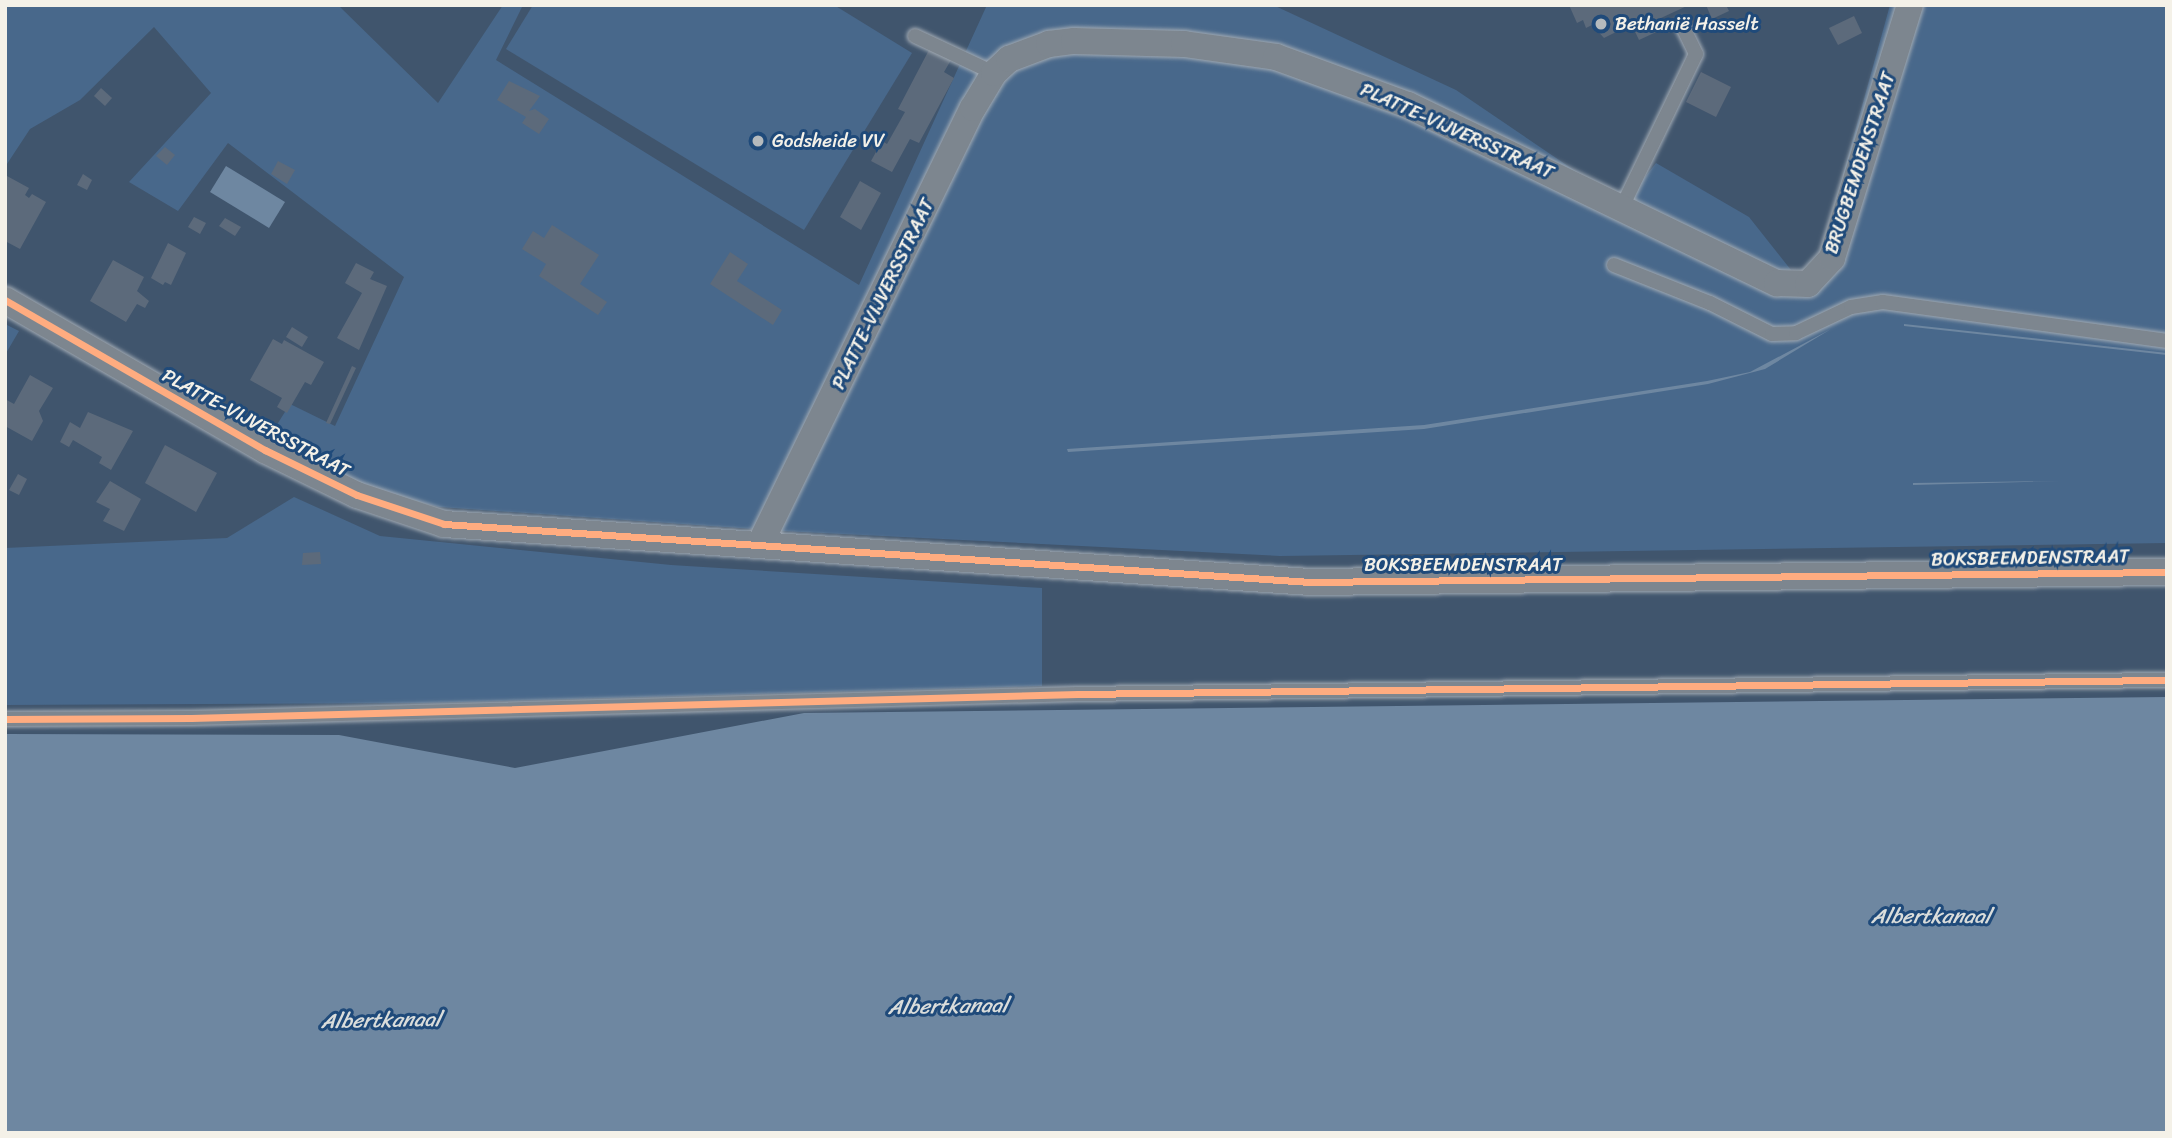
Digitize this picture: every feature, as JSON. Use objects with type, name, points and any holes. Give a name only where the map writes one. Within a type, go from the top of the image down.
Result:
[{"type":"street","name":"BRUGBEMDENSTRAAT","points":[[1777,284],[1808,284],[1832,258],[1910,5]]},
{"type":"street","name":"PLATTE-VIJVERSSTRAAT","points":[[5,300],[265,450],[357,495],[444,524],[760,544],[993,73],[1028,50],[1074,41],[1184,44],[1276,57],[1408,105],[1777,284]]},
{"type":"street","name":"BOKSBEEMDENSTRAAT","points":[[760,544],[983,563],[1311,582],[2167,572]]},
{"type":"lane","points":[[1622,207],[1696,54],[1682,25]]},
{"type":"lane","points":[[915,36],[993,73]]},
{"type":"lane","points":[[1614,265],[1710,303],[1772,334],[1796,333],[1850,307],[1883,302],[2167,341]]},
{"type":"lane","points":[[5,719],[191,718],[1078,694],[2167,680]]},
{"type":"shaded area","points":[[5,5],[338,5],[438,103],[503,5],[518,5],[522,7],[496,60],[859,285],[987,5],[1273,5],[1456,90],[1624,204],[1656,163],[1749,217],[1810,294],[1890,5],[2167,5],[2167,543],[1280,556],[782,531],[439,507],[372,490],[271,434],[290,404],[335,426],[404,277],[228,143],[178,211],[129,182],[211,93],[154,27],[80,100],[30,129],[5,167]]},
{"type":"shaded area","name":"Godsheide VV","points":[[533,5],[834,5],[912,53],[804,230],[506,49]]},
{"type":"shaded area","points":[[5,324],[19,331],[5,355]]},
{"type":"shaded area","points":[[294,497],[380,536],[671,565],[1042,588],[1042,686],[424,703],[5,705],[5,548],[227,538]]},
{"type":"water","points":[[226,166],[285,202],[269,228],[210,192]]},
{"type":"water","points":[[1904,326],[2167,353],[2167,355]]},
{"type":"water","points":[[1831,329],[1765,369],[1708,384],[1424,429],[1068,452],[1067,449],[1424,425],[1707,381],[1750,372]]},
{"type":"water","points":[[2061,481],[1913,485],[1913,483]]},
{"type":"water","name":"Albertkanaal","points":[[2167,697],[2167,1133],[5,1133],[5,734],[339,735],[515,768],[804,713]]},
{"type":"building","name":"Bethanië Hasselt","points":[[1569,5],[1689,5],[1661,18],[1665,28],[1639,40],[1628,17],[1617,23],[1620,30],[1604,38],[1592,25],[1586,28],[1583,20],[1577,23]]},
{"type":"building","name":"Bethanië Hasselt","points":[[1706,5],[1726,5],[1729,11],[1712,19]]},
{"type":"building","points":[[1854,16],[1862,33],[1838,45],[1829,28]]},
{"type":"building","name":"Godsheide VV","points":[[930,48],[951,60],[944,72],[954,78],[919,143],[910,139],[892,172],[871,161],[882,141],[887,144],[905,112],[898,109]]},
{"type":"building","points":[[1701,72],[1731,87],[1716,117],[1686,102]]},
{"type":"building","points":[[509,81],[540,96],[529,111],[535,109],[549,119],[539,134],[522,123],[526,117],[497,100]]},
{"type":"building","points":[[101,88],[112,98],[105,106],[94,96]]},
{"type":"building","points":[[165,147],[175,155],[167,165],[156,156]]},
{"type":"building","points":[[278,161],[295,170],[287,184],[271,174]]},
{"type":"building","points":[[83,174],[92,180],[87,190],[77,185]]},
{"type":"building","points":[[7,176],[29,188],[25,195],[29,198],[32,194],[46,202],[20,249],[5,241]]},
{"type":"building","points":[[860,181],[881,193],[861,230],[840,217]]},
{"type":"building","points":[[194,217],[206,223],[200,234],[188,227]]},
{"type":"building","points":[[225,218],[241,227],[235,236],[219,226]]},
{"type":"building","points":[[552,225],[599,255],[580,284],[607,302],[598,315],[539,276],[546,264],[522,249],[533,231],[544,238]]},
{"type":"building","points":[[168,243],[186,253],[171,285],[165,282],[163,285],[151,278]]},
{"type":"building","points":[[730,252],[748,264],[737,281],[782,310],[773,325],[710,284]]},
{"type":"building","points":[[113,260],[144,277],[137,291],[149,301],[145,308],[137,304],[126,322],[90,301]]},
{"type":"building","points":[[356,263],[374,272],[370,279],[387,286],[359,350],[337,338],[362,293],[345,283]]},
{"type":"building","points":[[292,327],[308,337],[302,347],[286,337]]},
{"type":"building","points":[[273,339],[282,344],[284,340],[324,362],[311,385],[305,382],[287,413],[277,407],[282,398],[250,380]]},
{"type":"building","points":[[352,366],[356,368],[330,424],[326,423]]},
{"type":"building","points":[[30,375],[53,388],[39,411],[43,421],[32,441],[5,426],[5,399],[14,404]]},
{"type":"building","points":[[88,412],[133,431],[111,470],[99,463],[102,457],[73,440],[69,447],[60,442],[70,422],[80,428]]},
{"type":"building","points":[[165,445],[217,473],[196,512],[145,483]]},
{"type":"building","points":[[18,474],[27,479],[19,495],[9,490]]},
{"type":"building","points":[[110,481],[141,499],[124,531],[103,521],[110,509],[96,502]]},
{"type":"building","points":[[320,552],[321,564],[302,565],[303,553]]},
{"type":"cycle path","points":[[5,300],[265,450],[357,495],[444,524],[1311,582],[2167,572]]},
{"type":"cycle path","points":[[5,719],[191,718],[1078,694],[2167,680]]},
{"type":"place","name":"Bethanië Hasselt","points":[[1601,24]]},
{"type":"place","name":"Godsheide VV","points":[[758,141]]}]
